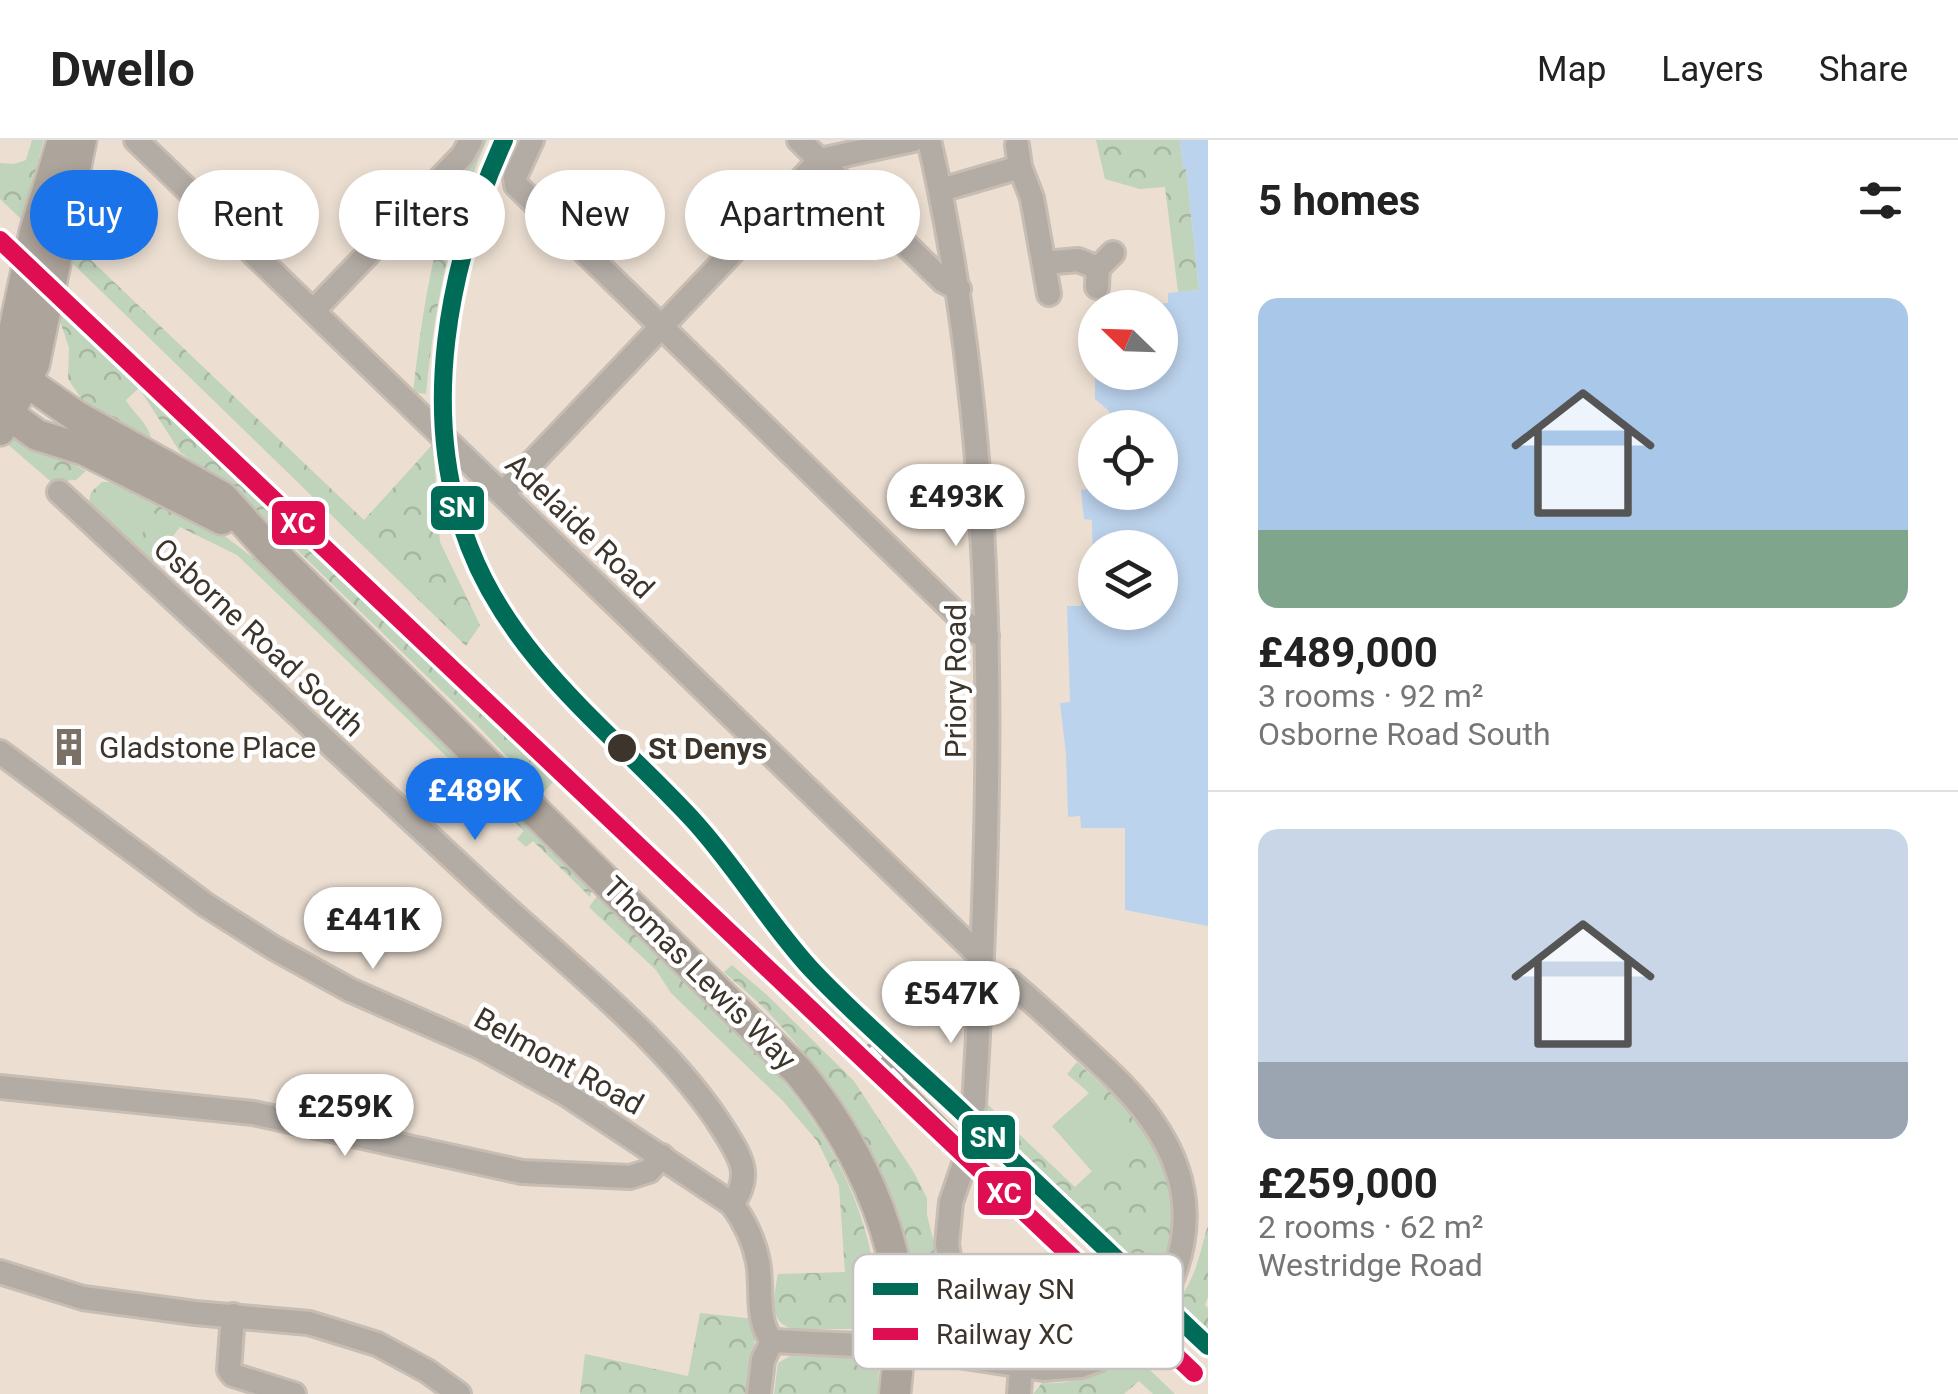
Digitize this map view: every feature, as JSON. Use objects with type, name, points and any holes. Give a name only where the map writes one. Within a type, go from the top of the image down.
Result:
[{"type":"main road","points":[[57,170],[63,140]]},
{"type":"main road","points":[[70,170],[81,140]]},
{"type":"main road","points":[[6,394],[9,320],[34,260]]},
{"type":"main road","points":[[6,394],[34,364],[48,294],[44,260]]},
{"type":"main road","name":"Thomas Lewis Way","points":[[6,394],[85,450],[198,505],[267,547]]},
{"type":"main road","name":"Thomas Lewis Way","points":[[6,394],[76,416],[222,497],[267,547],[770,1040],[816,1094],[863,1173],[888,1254]]},
{"type":"main road","name":"Thomas Lewis Way","points":[[895,1394],[898,1369]]},
{"type":"street","name":"Adelaide Road","points":[[136,140],[981,956]]},
{"type":"street","points":[[314,310],[463,155],[471,140]]},
{"type":"street","points":[[532,140],[516,185],[975,632],[987,636]]},
{"type":"street","points":[[799,140],[943,281],[959,289]]},
{"type":"street","points":[[503,492],[820,160],[913,140]]},
{"type":"street","name":"Priory Road","points":[[929,140],[959,289],[976,424],[987,636],[986,864],[974,1104]]},
{"type":"street","points":[[940,190],[1018,156],[1032,198],[1049,294]]},
{"type":"street","points":[[1044,263],[1078,260],[1103,269]]},
{"type":"street","name":"Osborne Road South","points":[[72,494],[659,1051],[708,1106],[739,1160],[745,1180],[732,1204]]},
{"type":"street","name":"Belmont Road","points":[[0,752],[206,905],[274,948],[350,990],[482,1048],[566,1094],[732,1204]]},
{"type":"street","points":[[1010,982],[1156,1116],[1187,1156],[1196,1176],[1202,1224],[1192,1256],[1183,1268]]},
{"type":"street","points":[[0,1087],[253,1114],[522,1172],[630,1177],[648,1171],[662,1156]]},
{"type":"street","points":[[949,1254],[951,1202],[964,1164]]},
{"type":"street","points":[[732,1204],[752,1238],[759,1268],[762,1318],[772,1341],[853,1345]]},
{"type":"street","points":[[0,1272],[83,1298],[308,1323],[377,1344],[460,1394]]},
{"type":"street","points":[[233,1315],[229,1370],[233,1375],[294,1394]]},
{"type":"street","points":[[759,1394],[763,1360],[772,1341]]},
{"type":"street","points":[[1019,1394],[1021,1369]]},
{"type":"green space","points":[[32,140],[44,140],[36,170],[30,170],[30,191],[22,220],[0,199],[0,163],[26,160]]},
{"type":"green space","points":[[478,140],[487,140],[474,170],[463,170]]},
{"type":"green space","points":[[1096,140],[1180,140],[1199,290],[1178,292],[1165,187],[1140,189],[1105,179]]},
{"type":"green space","points":[[69,260],[91,260],[364,520],[433,444],[440,542],[480,625],[466,646]]},
{"type":"green space","points":[[434,260],[447,260],[426,394],[413,392]]},
{"type":"green space","points":[[61,291],[240,464],[320,552],[403,631],[435,669],[462,682],[463,697],[504,735],[512,735],[545,765],[541,770],[553,782],[542,794],[481,729],[249,503],[180,452],[139,388],[126,400],[151,438],[87,407],[68,379],[69,348],[58,315]]},
{"type":"green space","points":[[9,439],[32,443],[86,471],[76,480],[60,481],[56,486],[5,442]]},
{"type":"green space","points":[[102,482],[110,482],[217,530],[269,570],[593,887],[590,897],[533,841],[526,847],[517,839],[524,831],[237,555],[180,527],[150,565],[133,547],[156,514],[105,489],[97,497],[91,492]]},
{"type":"green space","points":[[105,489],[157,514],[133,547],[88,505],[91,492],[97,496]]},
{"type":"green space","points":[[598,895],[694,985],[784,1082],[822,1135],[852,1192],[871,1254],[853,1254],[853,1329],[794,1329],[780,1321],[774,1308],[778,1274],[845,1272],[839,1186],[818,1142],[782,1100],[671,993],[656,970],[589,907]]},
{"type":"green space","points":[[732,965],[854,1081],[927,1198],[927,1215],[937,1254],[907,1254],[891,1197],[854,1123],[788,1034],[724,972]]},
{"type":"green space","points":[[1077,1062],[1159,1137],[1175,1160],[1174,1254],[1124,1254],[984,1121],[985,1102],[1075,1187],[1092,1171],[1103,1183],[1139,1151],[1089,1093],[1067,1074]]},
{"type":"green space","points":[[1089,1093],[1140,1151],[1103,1184],[1052,1126]]},
{"type":"green space","points":[[1208,1225],[1208,1335],[1183,1309],[1183,1294]]},
{"type":"green space","points":[[700,1313],[756,1319],[752,1394],[580,1394],[585,1354],[688,1376]]},
{"type":"green space","points":[[790,1356],[853,1358],[853,1369],[879,1369],[878,1394],[774,1394],[778,1363]]},
{"type":"green space","points":[[1102,1369],[1149,1369],[1175,1394],[1153,1394],[1139,1381],[1124,1394],[1033,1394],[1042,1383],[1089,1376]]},
{"type":"water","points":[[1180,140],[1208,140],[1208,926],[1125,910],[1125,828],[1081,828],[1080,816],[1068,817],[1060,703],[1070,702],[1067,606],[1078,606],[1078,630],[1178,630],[1178,530],[1092,530],[1092,520],[1084,519],[1083,510],[1178,510],[1178,410],[1108,410],[1095,399],[1095,390],[1178,390],[1178,292],[1199,290]]},
{"type":"railway","points":[[870,1048],[1073,1254]]},
{"type":"rail line","name":"SN","points":[[504,140],[484,188],[455,288],[443,392],[445,444],[454,496],[469,546],[488,587],[538,660],[693,820],[811,969],[1111,1254]]},
{"type":"rail line","name":"XC","points":[[0,240],[1069,1254]]},
{"type":"rail line","name":"SN","points":[[1183,1322],[1208,1346]]},
{"type":"rail line","name":"XC","points":[[1183,1363],[1194,1373]]},
{"type":"place","name":"Gladstone Place","points":[[69,747]]},
{"type":"place","name":"St Denys","points":[[622,748]]}]
